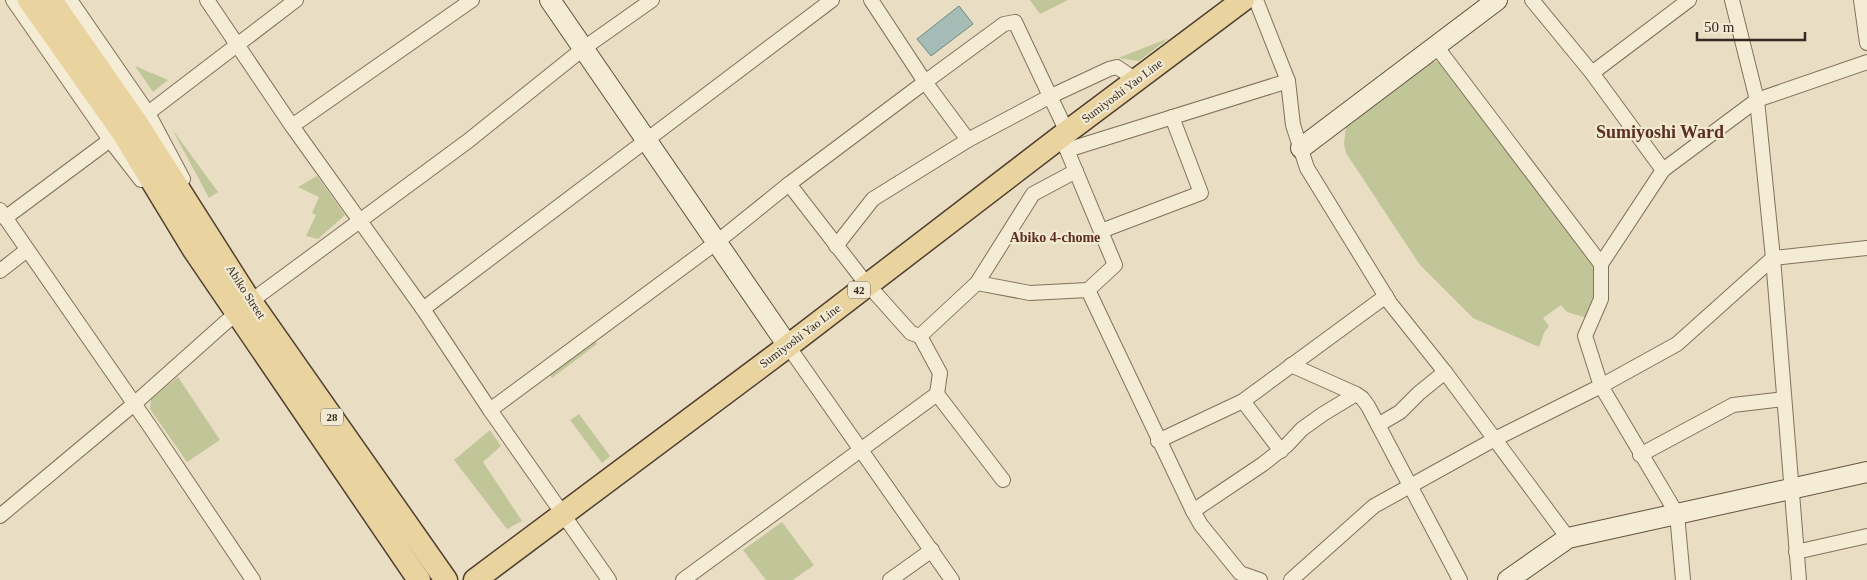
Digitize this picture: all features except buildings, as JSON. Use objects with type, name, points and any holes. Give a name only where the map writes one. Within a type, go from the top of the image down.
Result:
[{"type":"main road","name":"Abiko Street","points":[[29,0],[123,133],[194,250],[244,308],[446,580]]},
{"type":"main road","name":"Abiko Street","points":[[51,0],[136,122],[219,252],[244,308],[419,580]]},
{"type":"main road","name":"Sumiyoshi Yao Line","points":[[475,580],[868,284],[1067,141],[1136,80],[1243,0]]},
{"type":"street","points":[[13,0],[110,140],[194,250]]},
{"type":"street","points":[[70,0],[148,113],[219,252]]},
{"type":"street","points":[[207,0],[292,126],[422,309],[609,580]]},
{"type":"street","points":[[148,113],[296,0]]},
{"type":"street","points":[[292,126],[472,0]]},
{"type":"street","points":[[550,0],[645,140],[952,580]]},
{"type":"street","points":[[0,516],[134,404],[244,308],[468,141],[584,48],[652,0]]},
{"type":"street","points":[[422,309],[832,0]]},
{"type":"street","points":[[871,0],[925,82],[968,140]]},
{"type":"street","points":[[1256,0],[1288,81],[1292,124],[1307,168],[1386,296],[1568,538]]},
{"type":"street","points":[[1301,148],[1497,0]]},
{"type":"street","points":[[1532,0],[1592,73],[1663,170]]},
{"type":"street","points":[[1592,73],[1689,0]]},
{"type":"street","points":[[1732,0],[1757,100],[1773,258],[1799,580]]},
{"type":"street","points":[[1861,0],[1867,43]]},
{"type":"street","points":[[490,410],[716,242],[789,184],[925,82],[1004,24],[1015,22],[1049,97],[1067,141],[1076,171],[1115,265],[1088,290],[1030,293],[977,283]]},
{"type":"street","points":[[1436,46],[1601,264]]},
{"type":"street","points":[[1683,580],[1677,514],[1640,455],[1601,386],[1585,336],[1601,299],[1601,264],[1663,170],[1757,100],[1867,62]]},
{"type":"street","points":[[836,246],[873,198],[968,140],[1049,97],[1109,69],[1117,67],[1136,80]]},
{"type":"street","points":[[1067,141],[1172,117],[1288,81]]},
{"type":"street","points":[[1101,232],[1201,194],[1172,117]]},
{"type":"street","points":[[110,140],[3,214],[253,580]]},
{"type":"street","points":[[920,336],[977,283],[1033,194],[1076,171]]},
{"type":"street","points":[[789,184],[836,246],[868,284],[911,333],[920,336],[940,374],[937,394],[1002,480]]},
{"type":"street","points":[[1291,580],[1374,506],[1494,439],[1601,386],[1678,344],[1773,258],[1867,248]]},
{"type":"street","points":[[0,272],[27,250]]},
{"type":"street","points":[[1088,290],[1192,511],[1240,573],[1260,580]]},
{"type":"street","points":[[1158,441],[1243,400],[1386,296]]},
{"type":"street","points":[[1291,365],[1362,398],[1460,580]]},
{"type":"street","points":[[1378,425],[1400,412],[1419,393],[1445,372]]},
{"type":"street","points":[[683,580],[937,394]]},
{"type":"street","points":[[1192,511],[1264,464],[1309,424],[1356,394]]},
{"type":"street","points":[[1640,455],[1732,405],[1784,399]]},
{"type":"street","points":[[1243,400],[1280,451]]},
{"type":"street","points":[[1508,580],[1568,538],[1791,489],[1866,477]]},
{"type":"street","points":[[1796,552],[1867,536]]},
{"type":"street","points":[[890,580],[932,550]]},
{"type":"green space","points":[[1030,0],[1068,0],[1040,14]]},
{"type":"green space","points":[[1169,38],[1139,61],[1118,58]]},
{"type":"green space","points":[[1431,61],[1441,62],[1594,266],[1597,297],[1587,318],[1567,312],[1561,305],[1543,318],[1549,326],[1544,333],[1539,347],[1473,318],[1420,265],[1346,153],[1344,144],[1346,126]]},
{"type":"green space","points":[[135,66],[168,80],[153,92]]},
{"type":"green space","points":[[172,129],[218,192],[209,198]]},
{"type":"green space","points":[[317,176],[345,215],[318,239],[306,236],[316,215],[312,213],[319,197],[298,187]]},
{"type":"green space","points":[[593,339],[597,344],[552,378],[548,373]]},
{"type":"green space","points":[[178,377],[220,440],[187,462],[150,409],[151,399]]},
{"type":"green space","points":[[579,414],[610,456],[602,463],[570,420]]},
{"type":"green space","points":[[490,430],[501,446],[483,462],[522,521],[507,529],[454,460]]},
{"type":"green space","points":[[782,522],[814,565],[793,580],[766,580],[743,550]]},
{"type":"water","points":[[959,6],[973,24],[931,56],[917,39]]},
{"type":"district","name":"Sumiyoshi Ward","points":[[1660,132]]},
{"type":"district","name":"Abiko 4-chome","points":[[1055,237]]}]
